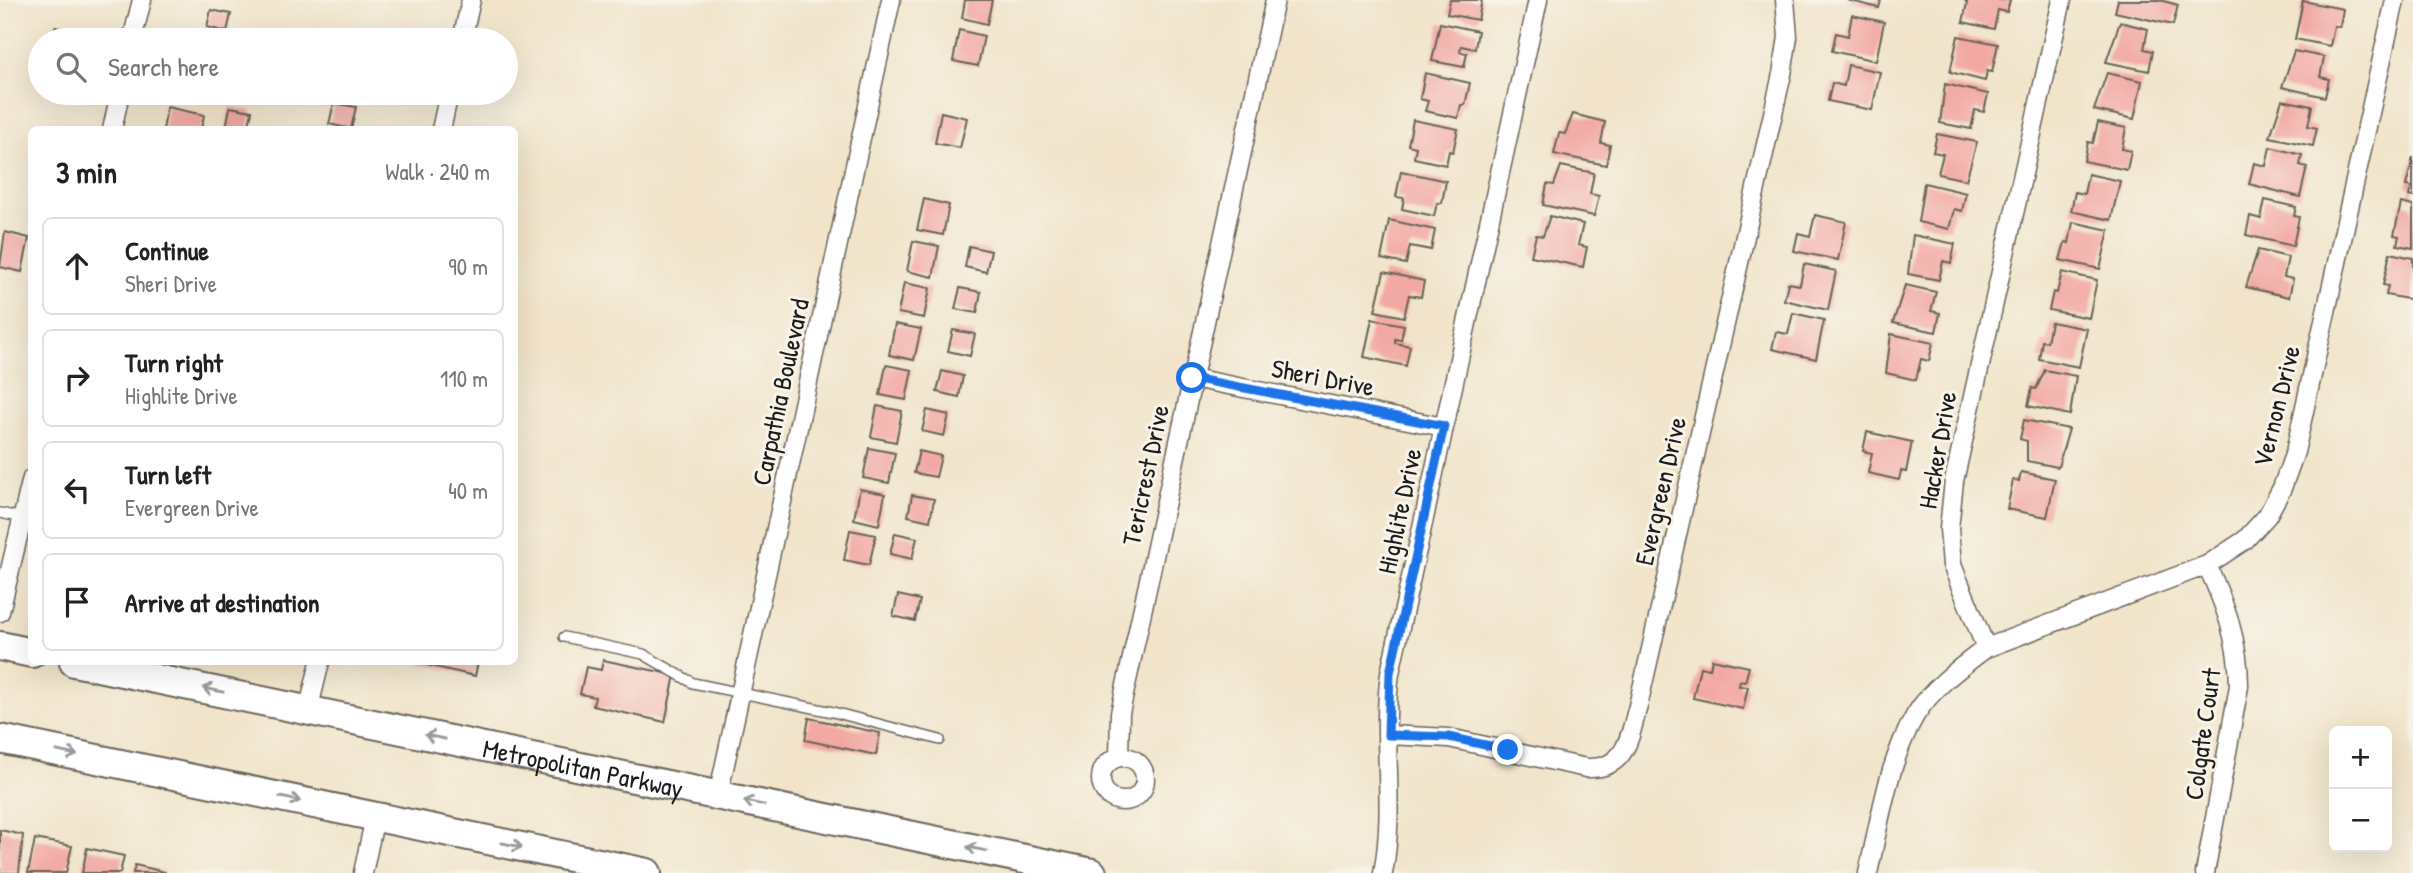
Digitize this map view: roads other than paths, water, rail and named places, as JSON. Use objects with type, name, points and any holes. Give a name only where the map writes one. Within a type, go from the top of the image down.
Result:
[{"type":"main road","points":[[0,646],[28,652]]},
{"type":"main road","name":"Metropolitan Parkway","points":[[89,665],[1085,872]]},
{"type":"main road","points":[[0,739],[647,873]]},
{"type":"street","points":[[135,28],[142,0]]},
{"type":"street","points":[[465,28],[471,0]]},
{"type":"street","name":"Carpathia Boulevard","points":[[718,796],[891,0]]},
{"type":"street","name":"Tericrest Drive","points":[[1119,757],[1120,713],[1275,0]]},
{"type":"street","name":"Highlite Drive","points":[[1383,873],[1389,802],[1390,673],[1538,0]]},
{"type":"street","name":"Evergreen Drive","points":[[1388,735],[1449,737],[1586,768],[1601,769],[1614,764],[1623,750],[1638,706],[1782,74],[1788,37],[1785,0]]},
{"type":"street","name":"Hacker Drive","points":[[1986,648],[1952,565],[1949,529],[1954,481],[2062,0]]},
{"type":"street","name":"Vernon Drive","points":[[1986,648],[2207,565],[2245,540],[2267,516],[2282,488],[2295,452],[2395,0]]},
{"type":"street","points":[[113,126],[117,105]]},
{"type":"street","points":[[442,126],[446,105]]},
{"type":"street","name":"Sheri Drive","points":[[1192,378],[1444,426]]},
{"type":"street","points":[[0,612],[27,519]]},
{"type":"street","name":"Colgate Court","points":[[2205,873],[2239,686],[2239,659],[2234,631],[2207,565]]},
{"type":"street","points":[[1868,873],[1900,748],[1917,714],[1937,689],[1986,648]]},
{"type":"street","points":[[308,710],[319,665]]},
{"type":"street","points":[[363,873],[375,817]]},
{"type":"lane","points":[[0,513],[27,519]]},
{"type":"lane","points":[[564,637],[643,654],[693,683],[833,712],[940,740]]}]
